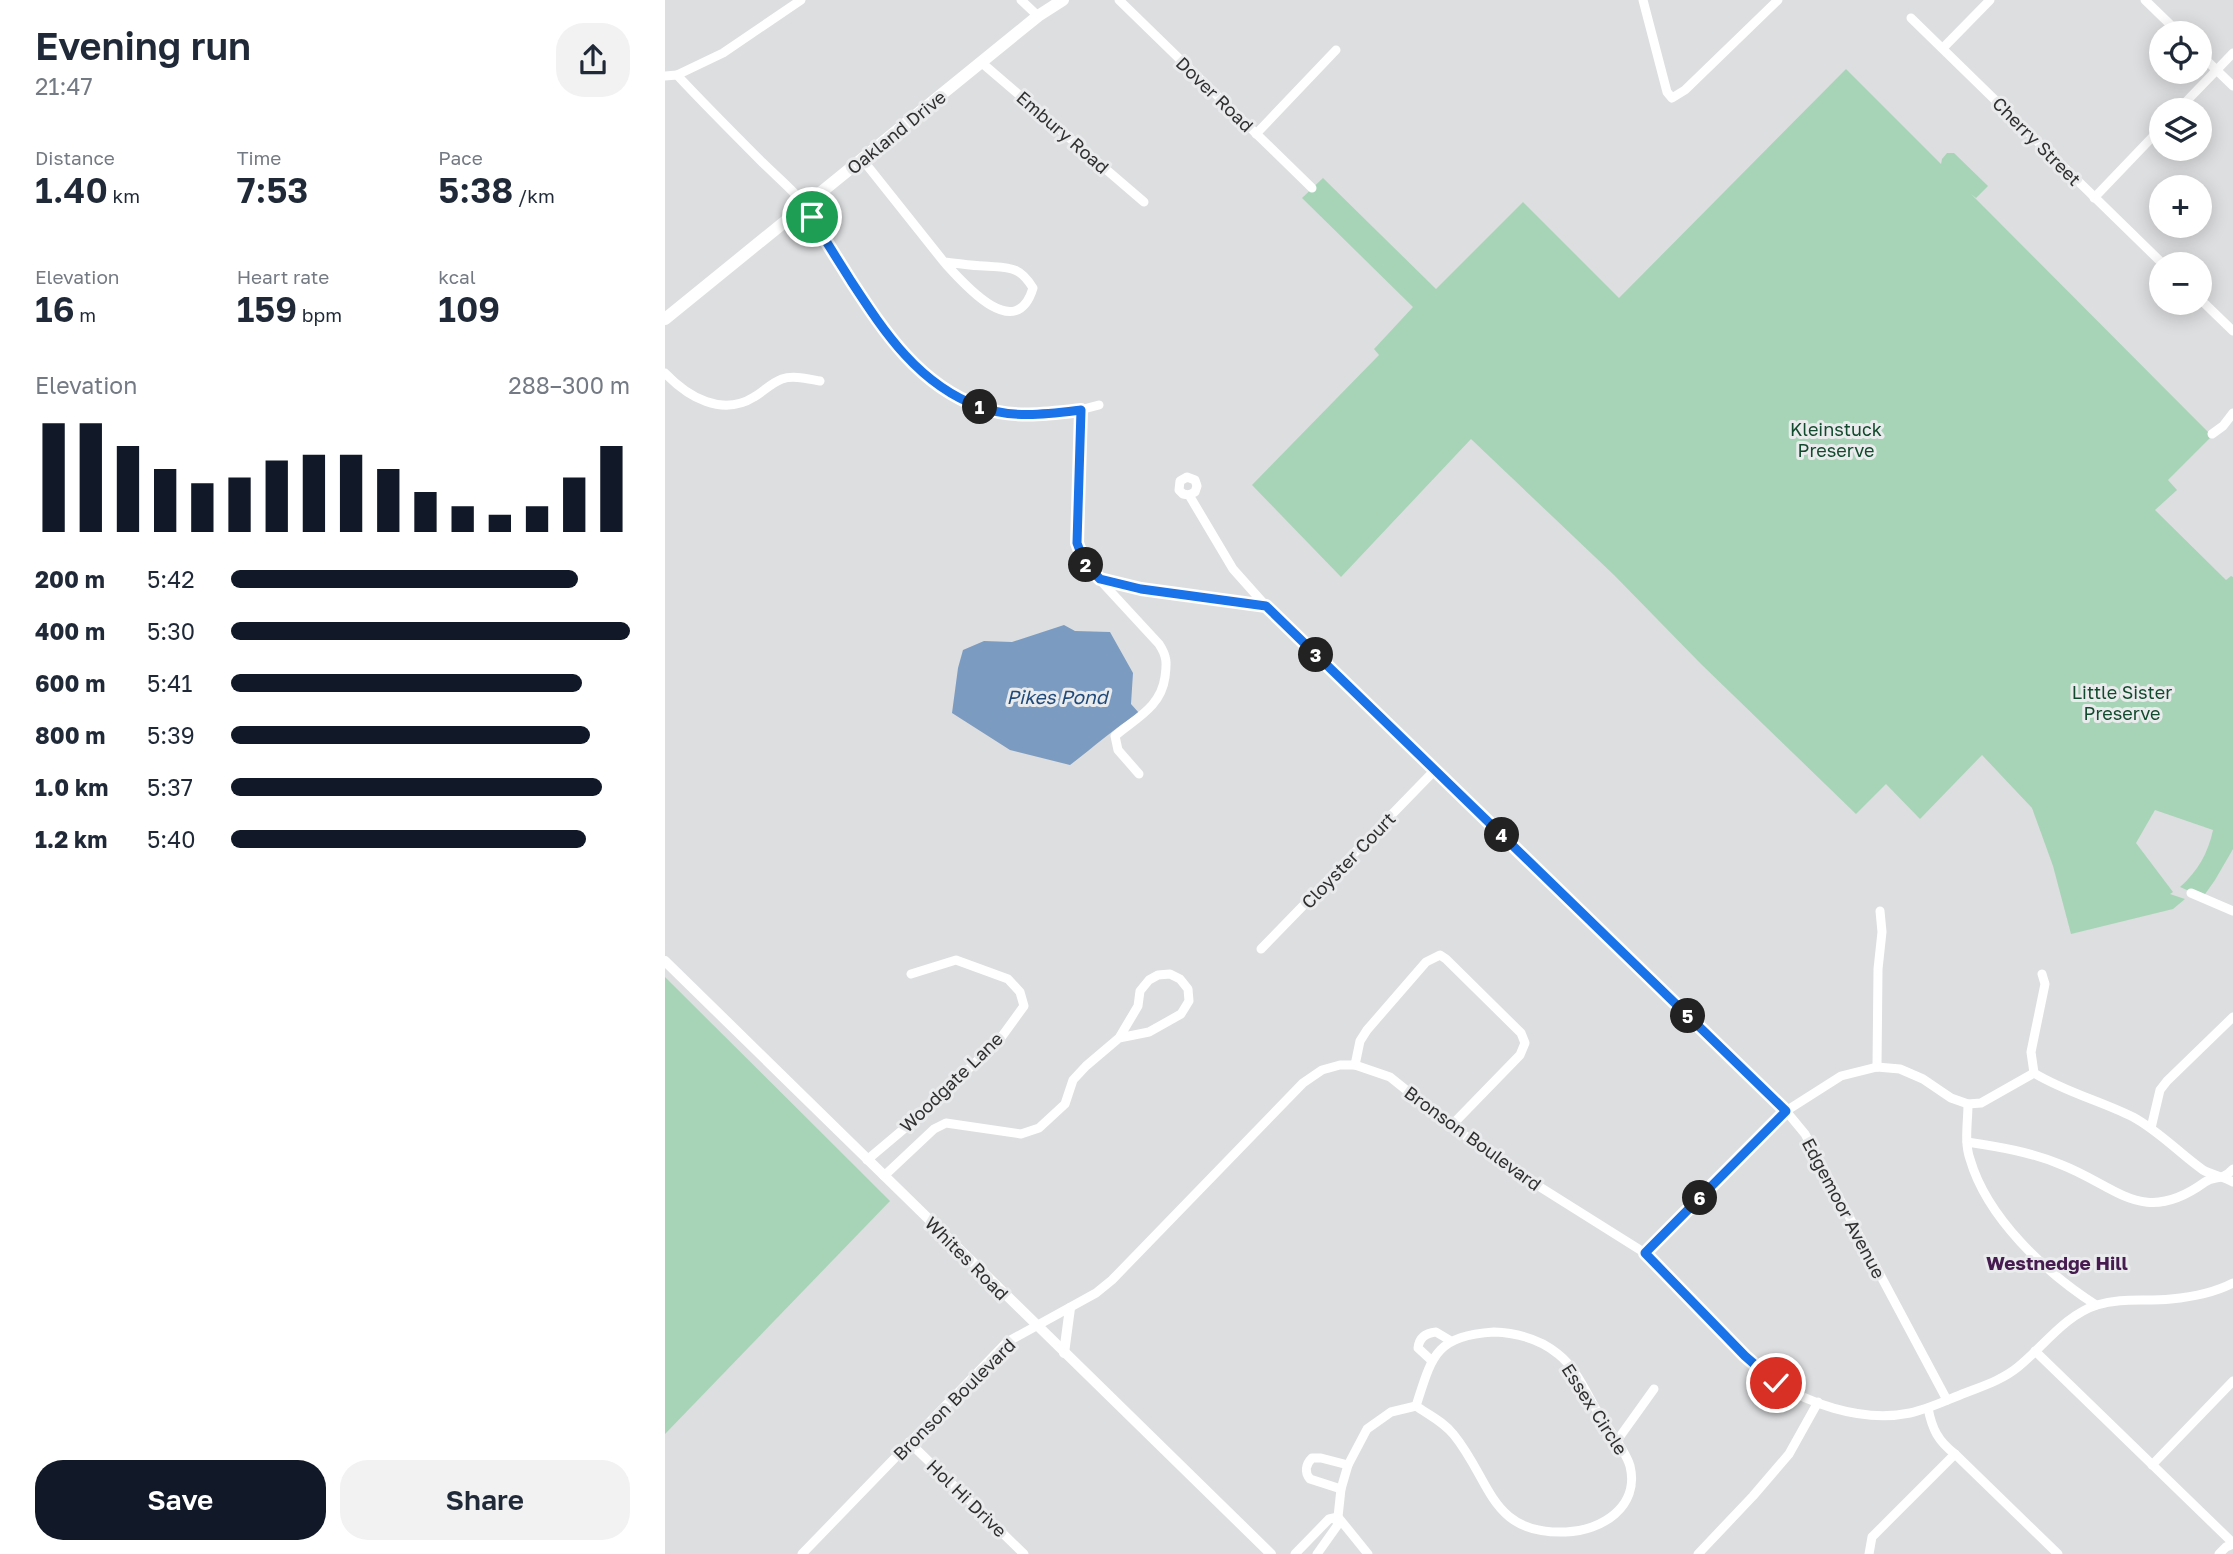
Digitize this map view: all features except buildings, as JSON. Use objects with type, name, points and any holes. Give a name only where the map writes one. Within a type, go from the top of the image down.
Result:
[{"type":"main road","name":"Oakland Drive","points":[[665,319],[1038,16],[1063,0]]},
{"type":"street","points":[[665,76],[677,75],[723,53],[801,0]]},
{"type":"street","points":[[1021,0],[1038,16]]},
{"type":"street","name":"Dover Road","points":[[1119,0],[1312,188]]},
{"type":"street","points":[[1643,0],[1667,92],[1672,98],[1685,90],[1778,0]]},
{"type":"street","points":[[1943,48],[1990,0]]},
{"type":"street","points":[[2145,0],[2167,21]]},
{"type":"street","name":"Cherry Street","points":[[1911,18],[2151,252]]},
{"type":"street","points":[[1256,134],[1336,50]]},
{"type":"street","points":[[2189,98],[2233,53]]},
{"type":"street","name":"Embury Road","points":[[982,63],[1144,202]]},
{"type":"street","points":[[2212,66],[2233,86]]},
{"type":"street","points":[[677,75],[805,205],[872,313],[900,350],[927,378],[981,408],[1001,412],[1040,414],[1081,410],[1099,405]]},
{"type":"street","points":[[2094,198],[2149,141]]},
{"type":"street","points":[[862,159],[944,262],[986,304],[1007,312],[1023,307],[1030,299],[1033,288],[1025,275],[1007,266],[984,267],[944,262]]},
{"type":"street","points":[[2212,311],[2233,331]]},
{"type":"street","points":[[665,373],[674,383],[699,400],[724,406],[751,399],[789,377],[820,380]]},
{"type":"street","points":[[1081,410],[1077,543],[1085,564],[1159,645],[1166,657],[1165,682],[1155,703],[1115,736],[1118,750],[1139,774]]},
{"type":"street","points":[[2211,434],[2224,426],[2233,413]]},
{"type":"street","name":"Edgemoor Avenue","points":[[1189,495],[1233,569],[1266,606],[1786,1111],[1805,1134],[1947,1400]]},
{"type":"street","points":[[1100,579],[1141,589],[1266,606]]},
{"type":"street","name":"Cloyster Court","points":[[1261,949],[1435,770]]},
{"type":"street","points":[[2191,893],[2233,911]]},
{"type":"street","points":[[1877,1068],[1878,969],[1882,932],[1880,911]]},
{"type":"street","points":[[1355,1065],[1360,1041],[1367,1030],[1426,962],[1440,955],[1446,958],[1521,1032],[1525,1043],[1520,1055],[1451,1126]]},
{"type":"street","name":"Woodgate Lane","points":[[867,1160],[918,1117],[1000,1039],[1024,1006],[1020,992],[1008,979],[956,960],[911,974]]},
{"type":"street","name":"Whites Road","points":[[665,961],[1271,1554]]},
{"type":"street","name":"Woodgate Lane","points":[[884,1176],[934,1129],[946,1123],[1021,1134],[1039,1128],[1065,1104],[1073,1080],[1119,1038],[1137,1006],[1140,991],[1149,980],[1158,975],[1170,974],[1180,979],[1188,989],[1189,1001],[1181,1014],[1149,1032],[1119,1038]]},
{"type":"street","points":[[2042,974],[2045,984],[2031,1052],[2034,1073],[2056,1087],[2114,1108],[2151,1128],[2205,1171],[2229,1180]]},
{"type":"street","points":[[2151,1128],[2160,1090],[2233,1017]]},
{"type":"street","name":"Bronson Boulevard","points":[[801,1554],[1007,1342],[1070,1308],[1112,1280],[1303,1083],[1330,1067],[1355,1065],[1390,1077],[1451,1126],[1540,1187],[1645,1253],[1776,1383],[1818,1402],[1857,1413],[1889,1416],[1928,1408],[2004,1377],[2072,1319],[2096,1305],[2125,1299],[2171,1299],[2208,1293],[2233,1283]]},
{"type":"street","points":[[1645,1253],[1786,1111],[1841,1076],[1877,1068],[1901,1069],[1923,1079],[1951,1098],[1968,1104],[1981,1103],[2034,1073]]},
{"type":"street","points":[[1968,1104],[1969,1158],[1978,1180],[2007,1224],[2047,1269],[2071,1290],[2096,1305]]},
{"type":"street","points":[[1967,1142],[2036,1155],[2066,1166],[2116,1193],[2144,1203],[2178,1199],[2188,1195],[2207,1180],[2229,1180]]},
{"type":"street","points":[[2229,1180],[2233,1169]]},
{"type":"street","points":[[1064,1353],[1070,1308]]},
{"type":"street","name":"Essex Circle","points":[[1416,1406],[1452,1432],[1503,1513],[1514,1522],[1542,1531],[1590,1529],[1606,1522],[1620,1508],[1628,1493],[1631,1473],[1626,1455],[1568,1363],[1548,1347],[1524,1336],[1504,1333],[1475,1334],[1451,1341],[1436,1332],[1426,1334],[1418,1348],[1431,1360]]},
{"type":"street","points":[[1317,1554],[1337,1526],[1341,1489],[1349,1465],[1367,1429],[1391,1412],[1416,1406],[1431,1360],[1451,1341]]},
{"type":"street","points":[[2035,1352],[2233,1543],[2219,1554]]},
{"type":"street","points":[[2152,1465],[2233,1381]]},
{"type":"street","points":[[1616,1443],[1654,1389]]},
{"type":"street","points":[[1698,1554],[1789,1454],[1818,1402]]},
{"type":"street","points":[[1928,1408],[1934,1433],[1941,1444],[1955,1454],[2058,1554]]},
{"type":"street","name":"Hol Hi Drive","points":[[909,1442],[1021,1553]]},
{"type":"street","points":[[1878,1554],[1870,1550],[1872,1537],[1955,1454]]},
{"type":"street","points":[[1341,1489],[1310,1479],[1307,1473],[1308,1465],[1312,1458],[1318,1457],[1349,1465]]},
{"type":"street","points":[[1295,1554],[1329,1518],[1338,1517]]},
{"type":"street","points":[[1338,1517],[1368,1554]]},
{"type":"green space","name":"Kleinstuck Preserve","points":[[1846,69],[1941,164],[1947,153],[1954,153],[1988,186],[1976,198],[1971,194],[2212,436],[2168,480],[2177,490],[2155,510],[2226,580],[2233,577],[2233,849],[2203,897],[2180,887],[2201,861],[2213,830],[2155,810],[2136,843],[2173,892],[2170,894],[2185,899],[2173,909],[2071,934],[2053,866],[2032,808],[1982,755],[1920,819],[1886,784],[1856,814],[1701,664],[1614,575],[1471,439],[1341,577],[1252,485],[1379,355],[1374,349],[1413,307],[1302,198],[1323,178],[1436,289],[1523,202],[1619,298]]},
{"type":"green space","points":[[665,977],[890,1201],[665,1434]]},
{"type":"water","name":"Pikes Pond","points":[[1064,625],[1075,631],[1110,632],[1133,673],[1131,704],[1139,713],[1070,765],[1010,750],[952,713],[963,650],[984,641],[1012,642]]},
{"type":"district","name":"Westnedge Hill","points":[[2057,1262]]},
{"type":"route","points":[[812,217],[872,313],[900,350],[927,378],[981,408],[1022,415],[1081,410],[1076,528],[1077,543],[1090,571],[1100,579],[1141,589],[1266,606],[1786,1111],[1645,1253],[1745,1356],[1776,1383]]},
{"type":"park label","name":"Little Sister Preserve","points":[[2122,702]]}]
